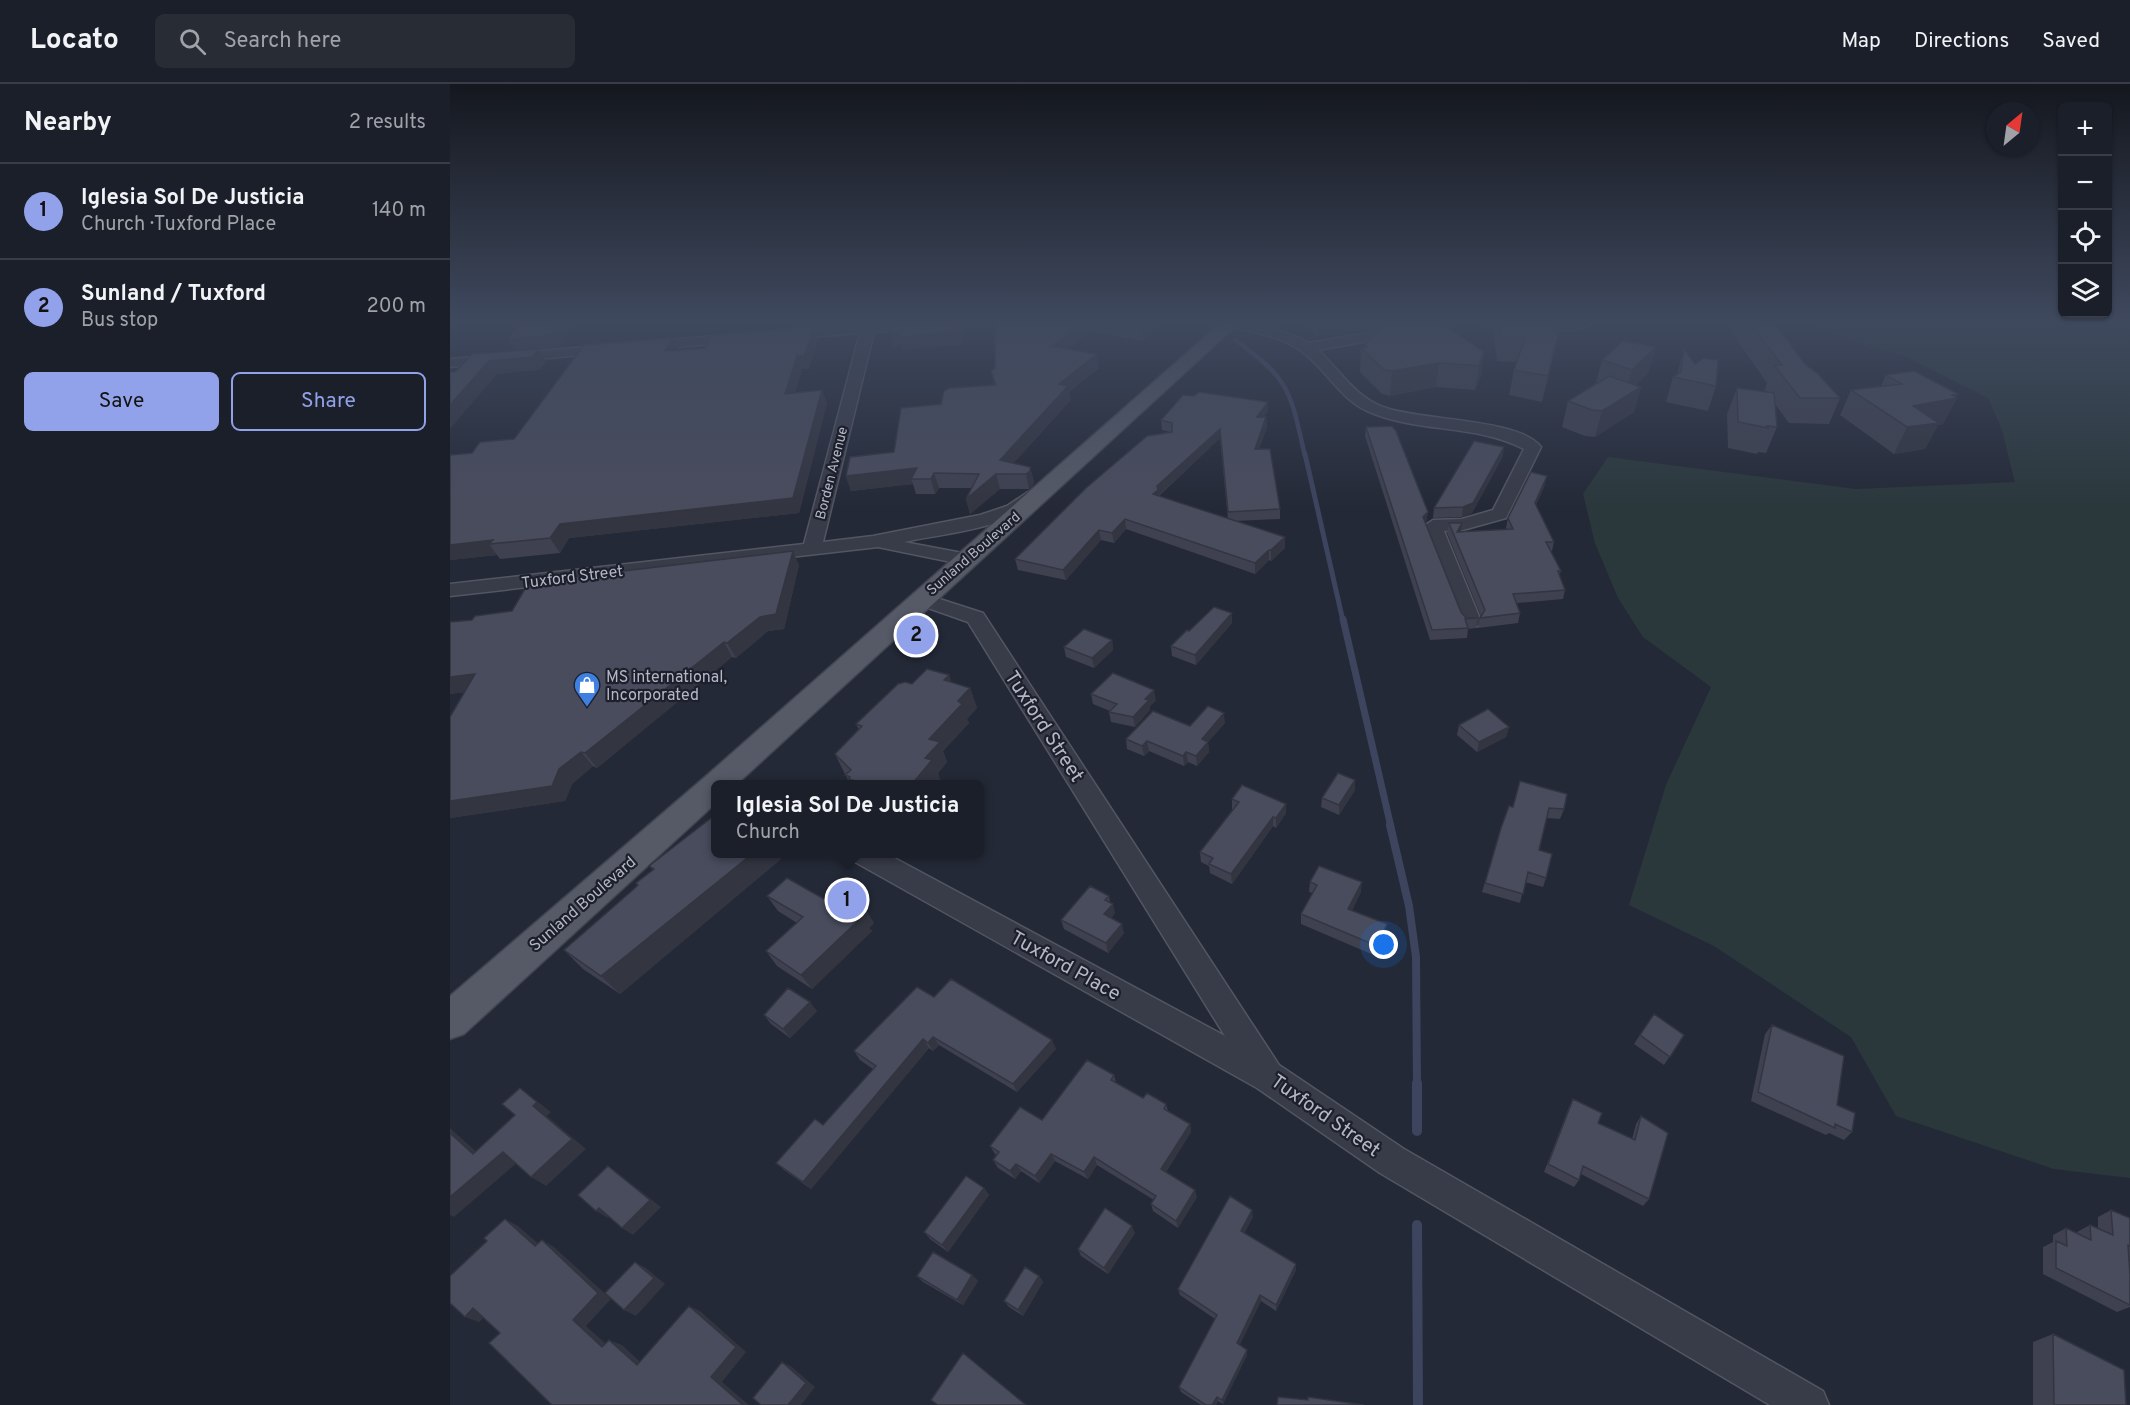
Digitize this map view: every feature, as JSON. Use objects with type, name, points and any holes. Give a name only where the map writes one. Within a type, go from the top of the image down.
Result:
[{"type":"main road","name":"Sunland Boulevard","points":[[728,780],[921,599],[1163,385]]},
{"type":"main road","name":"Sunland Boulevard","points":[[450,1021],[711,795]]},
{"type":"street","name":"Borden Avenue","points":[[812,549],[854,385]]},
{"type":"street","points":[[1339,385],[1375,410],[1405,419],[1499,433],[1533,447],[1500,514],[1463,524],[1433,526],[1471,621]]},
{"type":"street","name":"Tuxford Street","points":[[450,590],[873,542],[984,520],[1013,510],[1056,481]]},
{"type":"street","name":"Tuxford Street","points":[[873,542],[966,559]]},
{"type":"street","name":"Tuxford Street","points":[[921,599],[976,618],[1268,1076],[1392,1161],[1610,1292],[1809,1405]]},
{"type":"street","name":"Tuxford Place","points":[[871,858],[1268,1076]]},
{"type":"shaded area","points":[[1961,385],[2130,385],[2130,1178],[2054,1169],[1896,1116],[1851,1037],[1714,946],[1629,905],[1666,785],[1711,687],[1643,637],[1618,598],[1595,543],[1583,494],[1608,457],[1856,489],[2015,482],[2002,430],[1988,398]]},
{"type":"building","points":[[450,385],[468,385],[450,405]]},
{"type":"building","points":[[554,385],[788,385],[785,394],[822,390],[793,498],[560,524],[550,538],[489,544],[493,540],[450,545],[450,455],[472,453],[480,442],[514,439]]},
{"type":"building","points":[[996,385],[1068,386],[1000,460],[1030,467],[1030,471],[1026,474],[996,474],[966,499],[979,474],[934,473],[931,479],[911,479],[917,468],[846,476],[850,457],[894,452],[901,408],[941,404],[944,391],[949,388]]},
{"type":"building","points":[[1595,385],[1634,385],[1641,387],[1602,411],[1592,410],[1568,401]]},
{"type":"building","points":[[1789,385],[1828,385],[1840,398],[1800,398]]},
{"type":"building","points":[[1897,385],[1940,385],[1958,394],[1952,395],[1957,398],[1913,406],[1939,423],[1907,427],[1851,390]]},
{"type":"building","points":[[1737,388],[1774,393],[1777,427],[1767,426],[1768,428],[1738,422]]},
{"type":"building","points":[[1199,392],[1268,402],[1257,417],[1266,417],[1255,449],[1270,449],[1280,509],[1228,512],[1220,429],[1157,486],[1158,490],[1153,494],[1285,537],[1271,550],[1255,563],[1125,519],[1112,533],[1099,530],[1063,570],[1015,559],[1086,488],[1147,436],[1172,432],[1172,423],[1161,420],[1183,395],[1194,396]]},
{"type":"building","points":[[1392,426],[1428,512],[1423,517],[1461,612],[1466,618],[1477,618],[1465,619],[1468,628],[1432,630],[1366,427]]},
{"type":"building","points":[[1474,441],[1504,447],[1473,503],[1463,507],[1434,508]]},
{"type":"building","points":[[1531,472],[1547,476],[1535,503],[1554,542],[1546,542],[1561,571],[1558,571],[1565,590],[1513,594],[1520,613],[1480,618],[1485,610],[1449,523],[1462,523],[1457,532],[1513,529],[1508,518]]},
{"type":"building","points":[[793,551],[776,614],[760,617],[727,643],[724,642],[585,753],[581,752],[559,769],[552,786],[450,801],[450,717],[475,674],[450,677],[450,622],[472,620],[475,616],[512,611],[529,582]]},
{"type":"building","points":[[1214,607],[1232,613],[1195,655],[1171,646],[1187,630],[1189,631]]},
{"type":"building","points":[[1084,629],[1112,640],[1092,658],[1064,647]]},
{"type":"building","points":[[927,669],[949,675],[944,680],[970,688],[958,701],[962,704],[929,739],[940,742],[925,758],[932,760],[915,780],[849,779],[850,777],[845,775],[851,770],[835,754],[862,726],[856,724],[898,684],[905,682],[912,684]]},
{"type":"building","points":[[1113,673],[1154,690],[1145,699],[1149,700],[1133,717],[1109,712],[1117,704],[1091,694]]},
{"type":"building","points":[[1208,706],[1224,713],[1202,739],[1208,742],[1196,756],[1186,752],[1183,756],[1147,741],[1142,746],[1126,739],[1153,711],[1190,726]]},
{"type":"building","points":[[1488,709],[1509,727],[1479,742],[1459,725]]},
{"type":"building","points":[[1338,773],[1355,780],[1339,805],[1322,798]]},
{"type":"building","points":[[1520,781],[1567,794],[1564,809],[1549,808],[1539,850],[1552,854],[1546,878],[1528,872],[1523,894],[1485,883],[1501,828],[1509,806],[1513,807]]},
{"type":"building","points":[[1242,785],[1286,804],[1276,818],[1273,817],[1231,874],[1209,864],[1213,858],[1200,852],[1239,802],[1232,799]]},
{"type":"building","points":[[711,818],[711,858],[747,858],[601,976],[564,950],[654,869],[649,866]]},
{"type":"building","points":[[1319,866],[1362,882],[1348,909],[1387,924],[1377,946],[1301,914],[1317,885],[1310,882]]},
{"type":"building","points":[[787,878],[824,899],[827,895],[832,898],[838,892],[865,908],[859,914],[863,916],[801,975],[766,951],[803,917],[767,896]]},
{"type":"building","points":[[1090,886],[1109,896],[1105,900],[1113,904],[1104,914],[1122,924],[1106,943],[1061,920]]},
{"type":"building","points":[[951,979],[1052,1040],[1013,1084],[933,1037],[928,1043],[923,1039],[803,1182],[776,1163],[815,1119],[823,1125],[876,1066],[854,1051],[917,987],[934,997]]},
{"type":"building","points":[[788,988],[810,1002],[783,1029],[764,1015]]},
{"type":"building","points":[[1654,1014],[1684,1035],[1670,1057],[1640,1035]]},
{"type":"building","points":[[1772,1025],[1844,1056],[1837,1105],[1855,1113],[1852,1132],[1835,1124],[1835,1128],[1758,1092]]},
{"type":"building","points":[[1087,1060],[1114,1075],[1111,1080],[1143,1098],[1147,1093],[1166,1104],[1164,1109],[1190,1124],[1161,1169],[1195,1190],[1176,1221],[1151,1204],[1156,1196],[1094,1157],[1084,1172],[1051,1154],[1035,1176],[1016,1164],[1010,1171],[993,1160],[999,1152],[990,1146],[1020,1107],[1042,1120]]},
{"type":"building","points":[[520,1088],[537,1102],[533,1106],[572,1139],[531,1177],[503,1152],[450,1197],[450,1133],[473,1154],[515,1115],[502,1104]]},
{"type":"building","points":[[1573,1099],[1602,1113],[1598,1123],[1635,1140],[1641,1116],[1668,1133],[1649,1199],[1583,1166],[1579,1180],[1548,1164]]},
{"type":"building","points":[[608,1166],[650,1200],[622,1228],[599,1208],[596,1211],[578,1195]]},
{"type":"building","points":[[966,1176],[984,1188],[942,1245],[924,1232]]},
{"type":"building","points":[[1230,1196],[1252,1210],[1241,1231],[1296,1264],[1276,1305],[1260,1295],[1237,1343],[1247,1350],[1222,1400],[1217,1397],[1212,1405],[1206,1405],[1179,1387],[1217,1315],[1178,1289]]},
{"type":"building","points":[[1105,1208],[1132,1226],[1104,1268],[1078,1249]]},
{"type":"building","points":[[2111,1210],[2130,1218],[2130,1246],[2128,1245],[2130,1305],[2056,1268],[2056,1241],[2067,1246],[2066,1228],[2091,1240],[2090,1225],[2113,1235]]},
{"type":"building","points":[[505,1219],[535,1246],[542,1240],[598,1293],[573,1320],[602,1347],[609,1340],[637,1365],[689,1306],[736,1347],[711,1377],[743,1405],[552,1405],[489,1343],[500,1333],[473,1308],[465,1317],[450,1303],[450,1276],[487,1241],[484,1238]]},
{"type":"building","points":[[933,1252],[972,1275],[957,1300],[917,1276]]},
{"type":"building","points":[[635,1262],[654,1278],[624,1310],[605,1293]]},
{"type":"building","points":[[1025,1267],[1039,1276],[1018,1310],[1004,1301]]},
{"type":"building","points":[[2053,1334],[2124,1370],[2126,1405],[2054,1405]]},
{"type":"building","points":[[963,1353],[1026,1405],[938,1405],[931,1400]]},
{"type":"building","points":[[782,1362],[806,1383],[788,1405],[761,1405],[753,1398]]},
{"type":"building","points":[[1278,1397],[1308,1400],[1308,1397],[1364,1405],[1277,1405]]},
{"type":"waterway","points":[[1282,385],[1296,416],[1305,456]]},
{"type":"waterway","points":[[1305,454],[1343,621]]},
{"type":"waterway","points":[[1343,619],[1391,827]]},
{"type":"waterway","points":[[1390,825],[1409,906],[1416,957],[1417,1084]]},
{"type":"waterway","points":[[1417,1084],[1417,1131]]},
{"type":"waterway","points":[[1417,1225],[1418,1405]]},
{"type":"place","name":"Sunland / Tuxford","points":[[916,635]]},
{"type":"place","name":"MS international, Incorporated","points":[[587,708]]},
{"type":"place","name":"Iglesia Sol De Justicia","points":[[847,900]]}]
